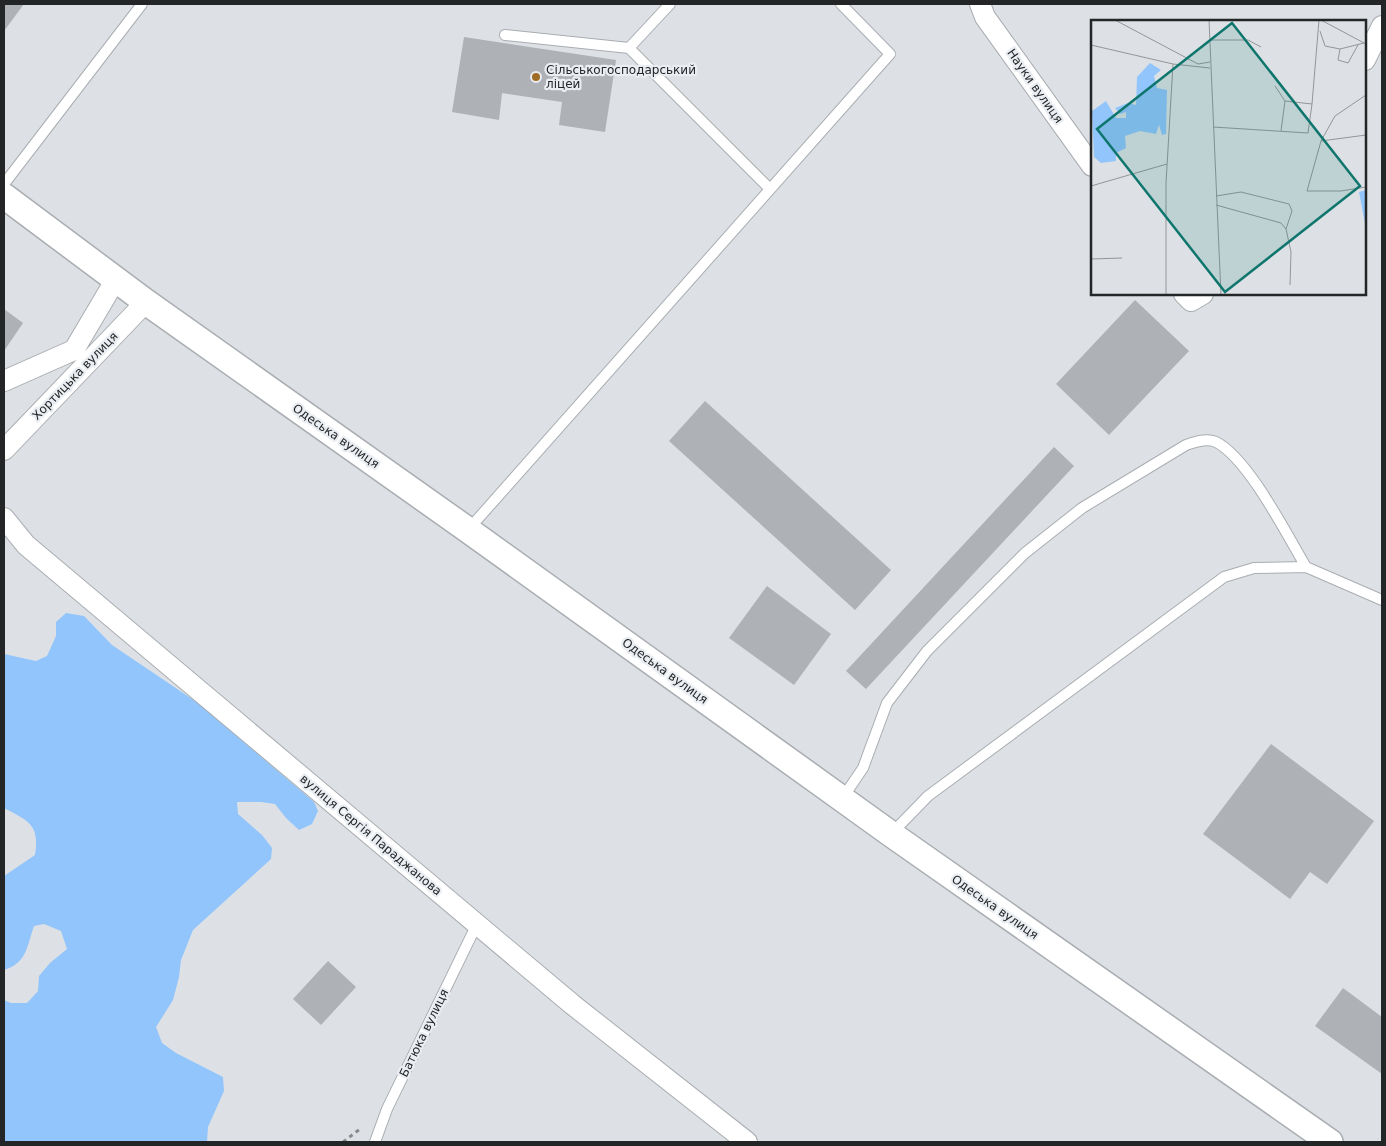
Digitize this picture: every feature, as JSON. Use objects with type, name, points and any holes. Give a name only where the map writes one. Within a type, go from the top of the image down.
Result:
[{"type":"street","name":"Науки вулиця","points":[[987,8],[1091,164]]},
{"type":"street","points":[[1366,58],[1382,26]]},
{"type":"street","name":"Одеська вулиця","points":[[4,196],[146,302],[468,530],[891,834],[1330,1142]]},
{"type":"street","points":[[4,381],[74,350],[116,279]]},
{"type":"street","name":"Хортицька вулиця","points":[[4,450],[146,302]]},
{"type":"street","name":"вулиця Сергія Параджанова","points":[[4,518],[33,550],[572,1005],[747,1142]]},
{"type":"lane","points":[[4,184],[142,4]]},
{"type":"lane","points":[[629,48],[670,4]]},
{"type":"lane","points":[[468,530],[890,54],[841,4]]},
{"type":"lane","points":[[505,35],[629,48],[770,189]]},
{"type":"lane","points":[[842,798],[864,768],[887,703],[927,651],[1025,553],[1082,508],[1186,445],[1200,440],[1215,442],[1236,459],[1255,484],[1306,567]]},
{"type":"lane","points":[[891,834],[928,796],[1224,577],[1254,568],[1306,567],[1382,600]]},
{"type":"lane","name":"Батюка вулиця","points":[[375,1142],[387,1109],[477,924]]},
{"type":"shaded area","points":[[66,613],[84,616],[112,645],[198,703],[314,802],[318,811],[312,824],[299,830],[275,804],[237,802],[238,814],[262,835],[272,848],[271,859],[193,930],[181,960],[173,1000],[156,1027],[162,1043],[176,1053],[223,1077],[224,1091],[208,1127],[207,1142],[4,1142],[4,1000],[11,1003],[27,1003],[38,991],[39,976],[50,963],[67,949],[61,931],[44,924],[34,926],[22,958],[12,967],[4,970],[4,876],[35,855],[36,836],[26,820],[4,808],[4,654],[36,661],[47,656],[56,636],[56,622]]},
{"type":"building","points":[[4,4],[24,4],[4,31]]},
{"type":"building","name":"Сільськогосподарський ліцей","points":[[464,37],[616,60],[605,132],[559,125],[562,102],[502,93],[499,120],[452,112]]},
{"type":"building","points":[[1135,300],[1189,351],[1109,435],[1056,384]]},
{"type":"building","points":[[4,309],[23,323],[4,351]]},
{"type":"building","points":[[705,401],[891,570],[855,610],[669,441]]},
{"type":"building","points":[[1054,447],[1074,466],[866,689],[846,671]]},
{"type":"building","points":[[767,586],[831,634],[794,685],[729,638]]},
{"type":"building","points":[[1271,744],[1374,821],[1327,884],[1310,872],[1290,899],[1203,834]]},
{"type":"building","points":[[328,961],[356,987],[321,1025],[293,999]]},
{"type":"building","points":[[1343,988],[1382,1017],[1382,1074],[1315,1026]]},
{"type":"place","name":"Сільськогосподарський ліцей","points":[[536,77]]}]
